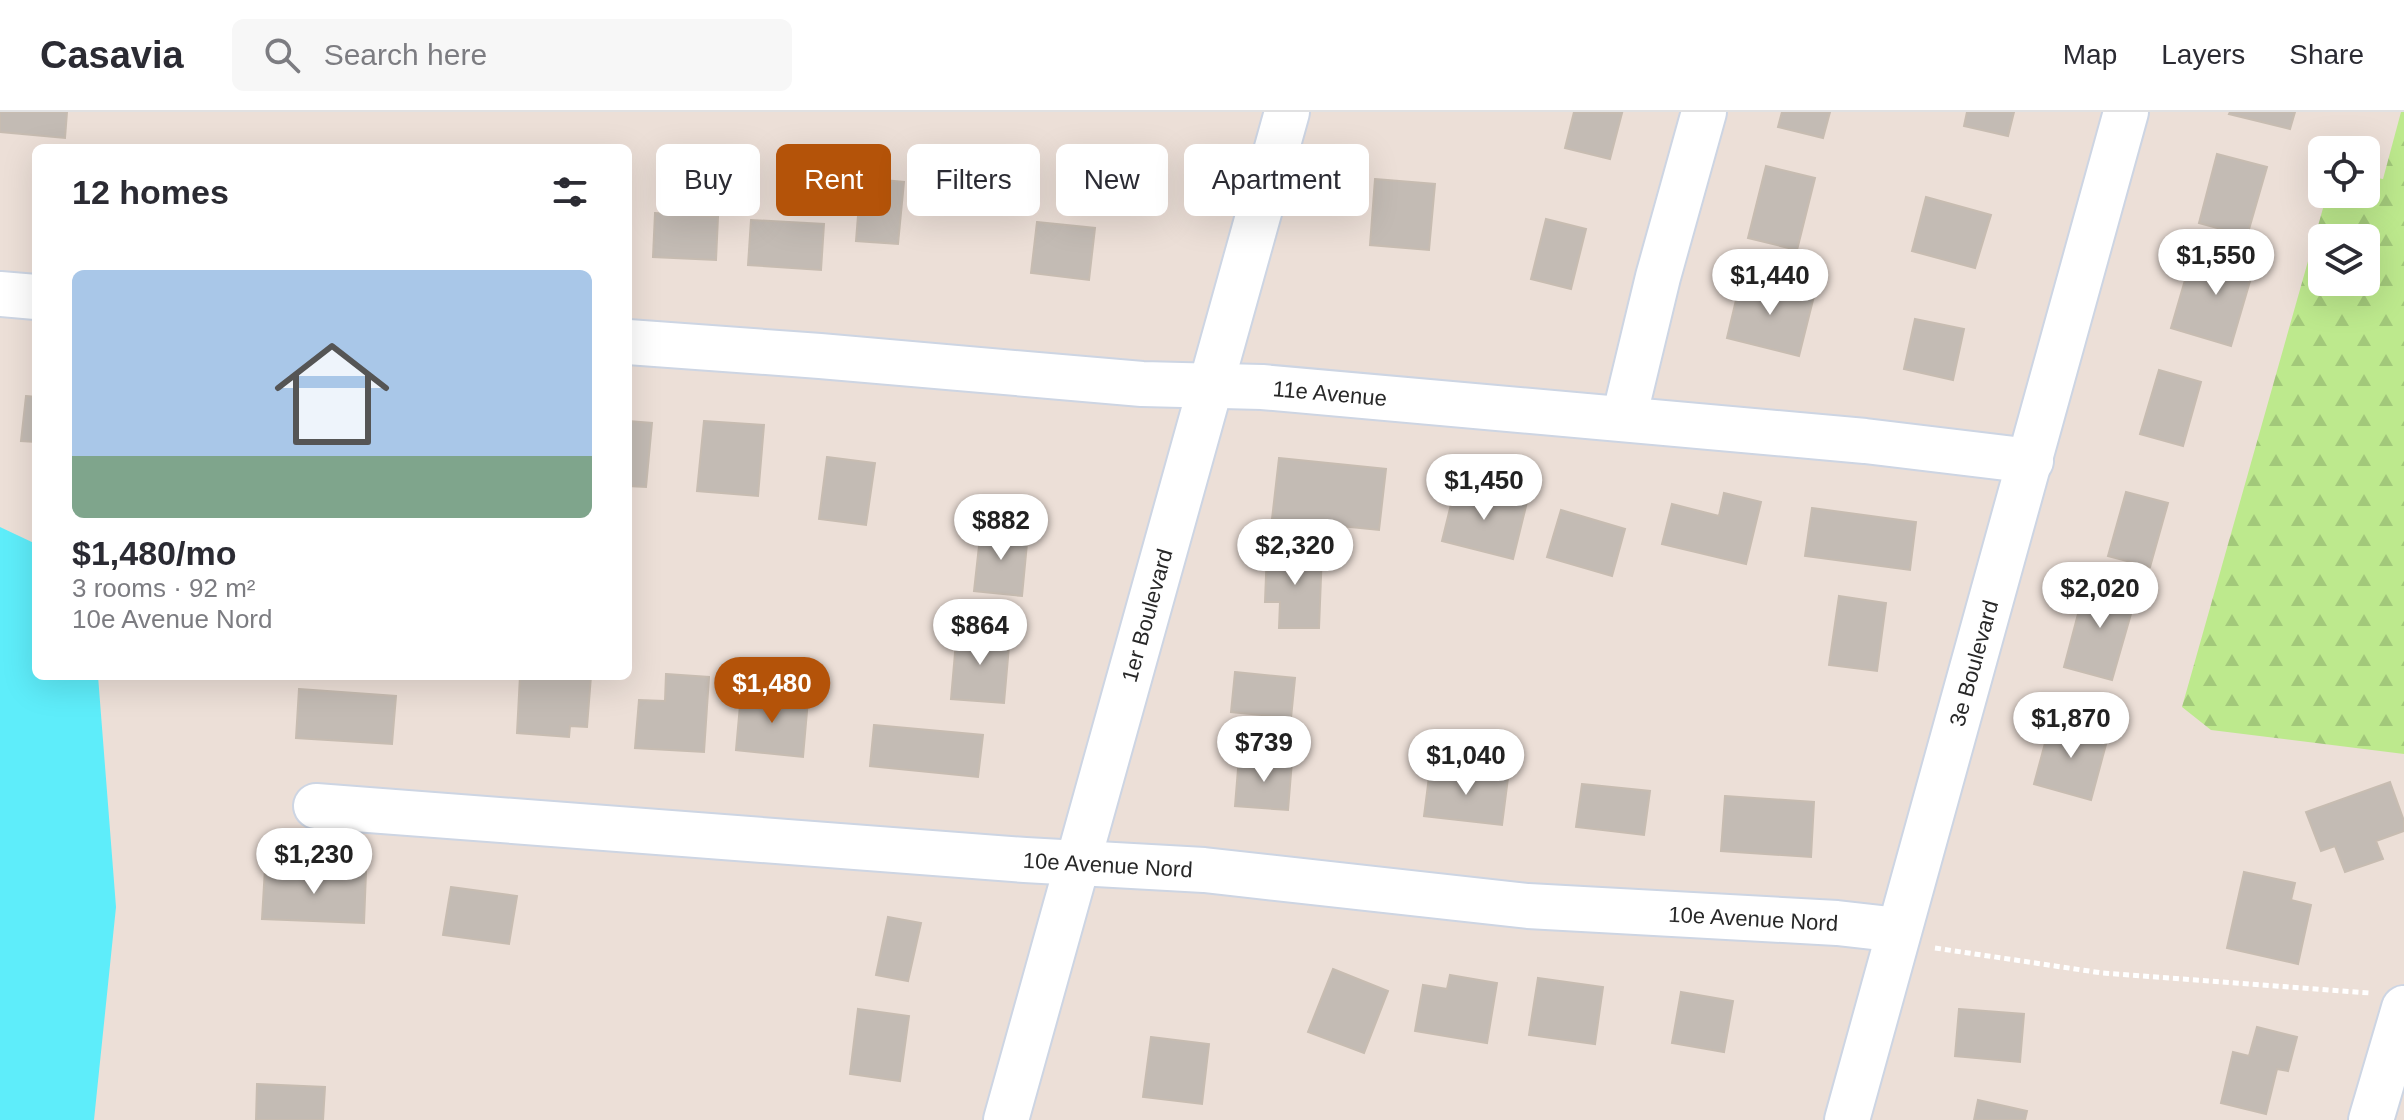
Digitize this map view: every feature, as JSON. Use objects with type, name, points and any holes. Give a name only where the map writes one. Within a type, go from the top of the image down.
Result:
[{"type":"street","name":"1er Boulevard","points":[[1006,1120],[1287,112]]},
{"type":"street","points":[[1624,418],[1658,277],[1704,112]]},
{"type":"street","name":"3e Boulevard","points":[[1847,1120],[1915,939],[2031,461],[2126,112]]},
{"type":"street","points":[[0,294],[32,297]]},
{"type":"street","name":"11e Avenue","points":[[632,342],[1142,384],[1262,387],[1865,441],[2031,461]]},
{"type":"street","name":"10e Avenue Nord","points":[[316,806],[1025,860],[1204,870],[1528,906],[1837,923],[1915,939]]},
{"type":"street","points":[[2371,1120],[2394,1004]]},
{"type":"path","points":[[1915,939],[2102,973],[2394,1004]]},
{"type":"green space","points":[[2401,112],[2404,112],[2404,754],[2211,730],[2182,707],[2308,261],[2308,296],[2380,296],[2380,224],[2319,224],[2323,208],[2380,208],[2380,178],[2383,179]]},
{"type":"water","points":[[0,527],[32,542],[32,680],[98,680],[116,907],[94,1120],[0,1120]]},
{"type":"building","points":[[0,112],[67,112],[65,138],[0,132]]},
{"type":"building","points":[[1574,112],[1622,113],[1610,159],[1565,148]]},
{"type":"building","points":[[1782,112],[1830,112],[1823,138],[1778,127]]},
{"type":"building","points":[[1967,112],[2014,112],[2008,136],[1964,126]]},
{"type":"building","points":[[2230,112],[2295,112],[2290,129]]},
{"type":"building","points":[[2217,154],[2267,167],[2247,236],[2199,223]]},
{"type":"building","points":[[1766,166],[1815,178],[1797,250],[1748,238]]},
{"type":"building","points":[[1375,179],[1435,184],[1429,250],[1370,245]]},
{"type":"building","points":[[891,181],[904,182],[898,244],[856,241],[858,216],[891,216]]},
{"type":"building","points":[[1926,197],[1991,215],[1975,268],[1912,251]]},
{"type":"building","points":[[655,213],[656,216],[718,217],[716,260],[653,257]]},
{"type":"building","points":[[1546,219],[1586,229],[1571,289],[1531,279]]},
{"type":"building","points":[[751,220],[824,224],[821,270],[748,265]]},
{"type":"building","points":[[1037,222],[1095,228],[1089,280],[1031,273]]},
{"type":"building","points":[[2226,244],[2258,254],[2231,346],[2171,328],[2190,263],[2218,272]]},
{"type":"building","points":[[1741,279],[1814,296],[1799,356],[1727,338]]},
{"type":"building","points":[[1915,319],[1964,329],[1953,380],[1904,369]]},
{"type":"building","points":[[2159,370],[2201,382],[2183,446],[2140,434]]},
{"type":"building","points":[[26,396],[32,397],[32,442],[21,441]]},
{"type":"building","points":[[632,421],[652,423],[646,487],[632,486]]},
{"type":"building","points":[[704,421],[764,425],[758,496],[697,491]]},
{"type":"building","points":[[827,457],[875,463],[866,525],[819,519]]},
{"type":"building","points":[[1279,458],[1386,469],[1379,530],[1272,519]]},
{"type":"building","points":[[1456,484],[1527,502],[1513,559],[1442,541]]},
{"type":"building","points":[[2126,492],[2168,503],[2150,567],[2108,556]]},
{"type":"building","points":[[1724,493],[1761,502],[1746,564],[1662,544],[1672,504],[1719,516]]},
{"type":"building","points":[[1812,508],[1916,522],[1910,570],[1805,556]]},
{"type":"building","points":[[1561,510],[1625,529],[1612,576],[1547,557]]},
{"type":"building","points":[[981,528],[1028,533],[1022,596],[974,591]]},
{"type":"building","points":[[1267,550],[1322,552],[1319,628],[1279,628],[1280,602],[1265,602]]},
{"type":"building","points":[[2087,580],[2137,593],[2112,680],[2064,667]]},
{"type":"building","points":[[1839,596],[1886,603],[1877,671],[1829,665]]},
{"type":"building","points":[[957,630],[1010,635],[1004,703],[951,699]]},
{"type":"building","points":[[1235,672],[1295,678],[1291,718],[1231,712]]},
{"type":"building","points":[[666,674],[709,677],[704,752],[635,748],[639,700],[665,701]]},
{"type":"building","points":[[520,680],[591,680],[587,727],[570,726],[569,737],[517,733]]},
{"type":"building","points":[[299,689],[396,696],[392,744],[296,738]]},
{"type":"building","points":[[741,694],[808,700],[803,757],[736,750]]},
{"type":"building","points":[[2051,721],[2108,737],[2091,800],[2034,784]]},
{"type":"building","points":[[874,725],[983,735],[978,777],[870,766]]},
{"type":"building","points":[[1239,757],[1292,761],[1288,810],[1235,806]]},
{"type":"building","points":[[1430,769],[1508,778],[1502,825],[1424,816]]},
{"type":"building","points":[[2390,782],[2404,821],[2404,831],[2376,841],[2383,859],[2345,872],[2335,846],[2321,851],[2306,812]]},
{"type":"building","points":[[1582,784],[1650,791],[1644,835],[1576,827]]},
{"type":"building","points":[[1725,796],[1814,802],[1811,857],[1721,851]]},
{"type":"building","points":[[265,868],[366,872],[364,923],[262,919]]},
{"type":"building","points":[[2244,872],[2295,883],[2291,900],[2311,905],[2298,964],[2227,948]]},
{"type":"building","points":[[451,887],[517,896],[509,944],[443,935]]},
{"type":"building","points":[[888,917],[921,923],[908,981],[876,975]]},
{"type":"building","points":[[1333,969],[1388,991],[1364,1053],[1308,1032]]},
{"type":"building","points":[[1450,975],[1497,983],[1487,1043],[1415,1031],[1423,985],[1447,989]]},
{"type":"building","points":[[1538,978],[1603,987],[1595,1044],[1529,1035]]},
{"type":"building","points":[[1681,992],[1733,1001],[1724,1052],[1672,1043]]},
{"type":"building","points":[[858,1009],[909,1016],[900,1081],[850,1074]]},
{"type":"building","points":[[1959,1009],[2024,1014],[2020,1062],[1955,1056]]},
{"type":"building","points":[[2257,1027],[2297,1037],[2288,1071],[2277,1069],[2266,1114],[2221,1103],[2233,1052],[2249,1056]]},
{"type":"building","points":[[1151,1037],[1209,1044],[1202,1104],[1143,1097]]},
{"type":"building","points":[[257,1084],[325,1087],[323,1120],[256,1120]]},
{"type":"building","points":[[1978,1100],[2027,1111],[2025,1120],[1974,1120]]}]
